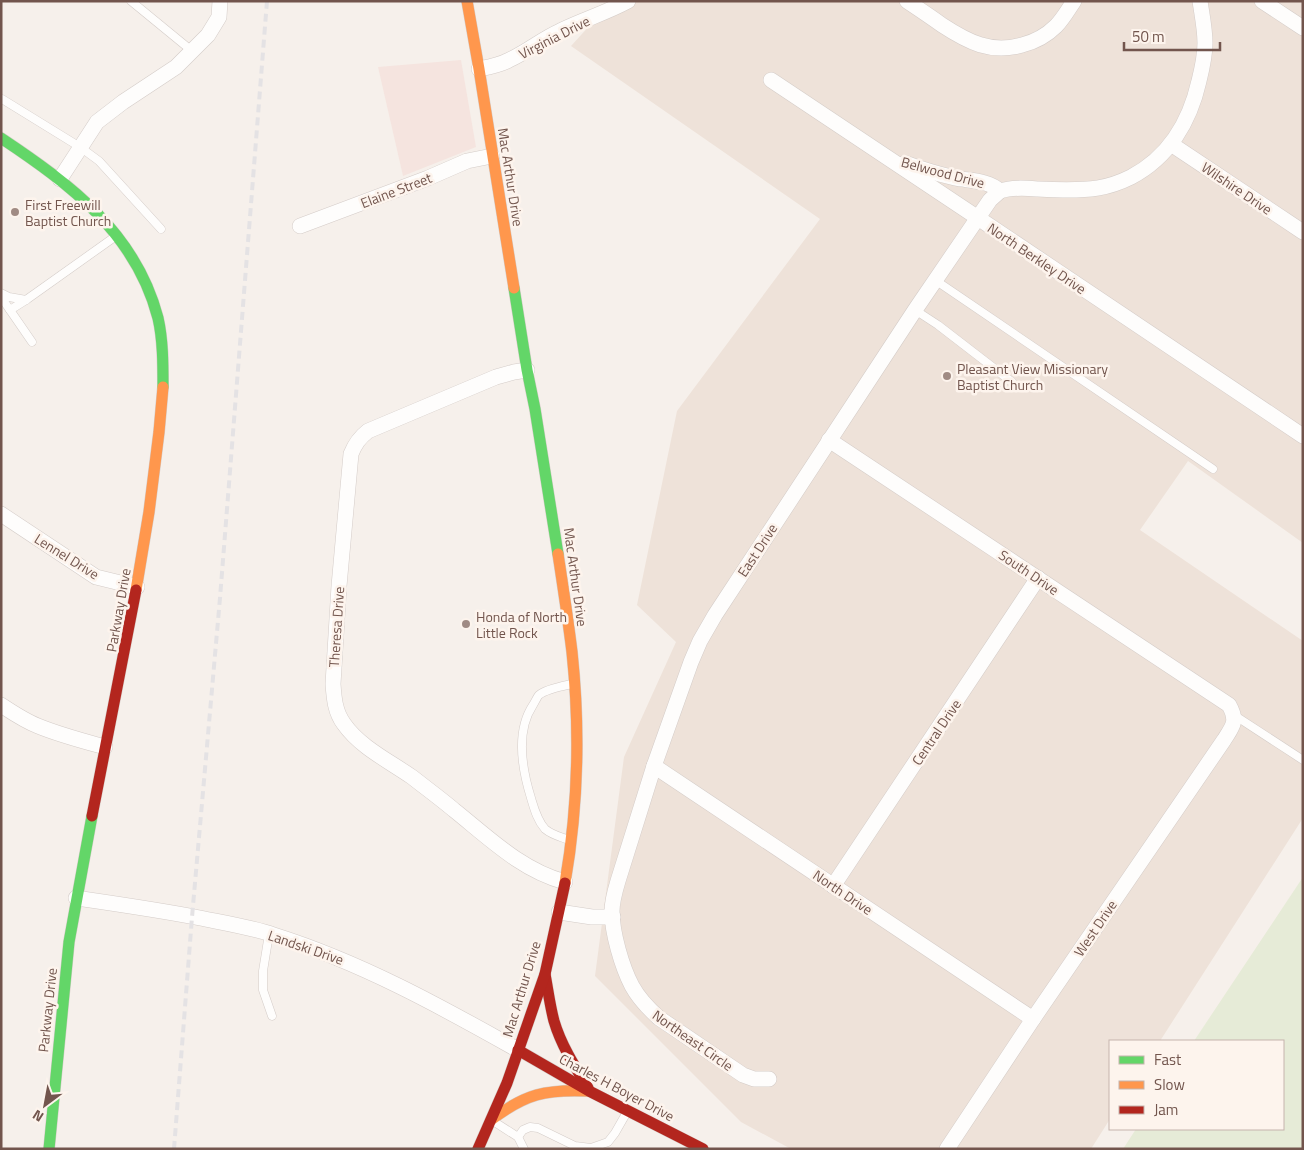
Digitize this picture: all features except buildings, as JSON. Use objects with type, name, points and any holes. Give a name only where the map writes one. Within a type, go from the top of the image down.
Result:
[{"type":"street","points":[[60,179],[97,122],[176,68],[208,35],[219,17],[220,1]]},
{"type":"street","name":"Mac Arthur Drive","points":[[467,1],[566,608],[574,684],[577,760],[575,802],[565,882],[545,974],[507,1083],[478,1149]]},
{"type":"street","name":"Virginia Drive","points":[[479,69],[510,60],[561,30],[628,1]]},
{"type":"street","points":[[907,1],[962,38],[974,43],[998,48],[1015,47],[1030,43],[1049,33],[1058,25],[1074,1]]},
{"type":"street","name":"Belwood Drive","points":[[978,218],[990,200],[1000,191],[1014,188],[1071,190],[1100,188],[1139,173],[1157,160],[1171,144],[1185,123],[1195,100],[1203,67],[1205,43],[1200,1]]},
{"type":"street","points":[[1262,1],[1303,28]]},
{"type":"street","name":"North Berkley Drive","points":[[770,80],[1303,436]]},
{"type":"street","name":"Parkway Drive","points":[[1,138],[60,179],[96,210],[125,244],[139,268],[151,295],[160,325],[165,372],[148,525],[125,655],[105,747],[69,942],[49,1149]]},
{"type":"street","name":"Wilshire Drive","points":[[1171,144],[1303,232]]},
{"type":"street","name":"Elaine Street","points":[[300,226],[467,161],[492,156]]},
{"type":"street","name":"Belwood Drive","points":[[884,156],[956,178],[986,183],[1000,191]]},
{"type":"street","name":"East Drive","points":[[613,917],[613,897],[654,766],[700,641],[829,440],[978,218]]},
{"type":"street","name":"Theresa Drive","points":[[527,370],[496,377],[368,431],[354,446],[351,454],[339,586],[333,684],[334,700],[338,714],[352,735],[412,777],[489,840],[518,861],[542,875],[565,882]]},
{"type":"street","name":"South Drive","points":[[829,440],[1038,578],[1232,710]]},
{"type":"street","name":"Lennel Drive","points":[[1,514],[96,578],[137,587]]},
{"type":"street","name":"Central Drive","points":[[833,886],[1038,578]]},
{"type":"street","points":[[1,705],[37,726],[105,747]]},
{"type":"street","name":"West Drive","points":[[947,1149],[1033,1019],[1224,740],[1232,726],[1232,710]]},
{"type":"street","name":"North Drive","points":[[654,766],[1033,1019]]},
{"type":"street","name":"Landski Drive","points":[[76,898],[237,925],[315,949],[378,976],[518,1050]]},
{"type":"street","points":[[559,912],[592,917],[613,917]]},
{"type":"street","name":"Northeast Circle","points":[[613,917],[614,932],[627,975],[632,986],[650,1010],[743,1075],[754,1079],[769,1079]]},
{"type":"street","points":[[545,974],[553,1017],[560,1038],[589,1091]]},
{"type":"street","name":"Charles H Boyer Drive","points":[[518,1050],[589,1091],[703,1149]]},
{"type":"street","points":[[491,1120],[515,1104],[539,1093],[566,1090],[589,1091]]},
{"type":"lane","points":[[131,1],[192,51]]},
{"type":"lane","points":[[2,99],[80,147],[99,161],[161,229]]},
{"type":"lane","points":[[10,310],[117,235]]},
{"type":"lane","points":[[935,280],[1213,470]]},
{"type":"lane","points":[[1,293],[9,297],[26,300]]},
{"type":"lane","points":[[1,297],[32,342]]},
{"type":"lane","points":[[915,310],[938,325],[1012,382]]},
{"type":"lane","points":[[571,840],[557,836],[546,829],[539,820],[526,781],[522,751],[523,731],[529,712],[540,695],[557,687],[574,684]]},
{"type":"lane","points":[[1232,710],[1303,760]]},
{"type":"lane","points":[[269,934],[263,971],[263,990],[272,1016]]},
{"type":"lane","points":[[518,1137],[523,1130],[530,1127],[538,1128],[575,1146],[591,1148],[608,1142],[627,1110]]},
{"type":"lane","points":[[491,1120],[518,1137],[524,1149]]},
{"type":"shaded area","points":[[612,1],[1303,1],[1303,543],[1188,461],[1140,530],[1303,641],[1303,818],[1161,1040],[1109,1040],[1109,1121],[1091,1149],[791,1149],[741,1122],[595,976],[624,757],[676,642],[637,605],[677,411],[820,219],[571,46]]},
{"type":"shaded area","points":[[461,60],[476,147],[403,176],[378,67]]},
{"type":"green space","points":[[1303,877],[1303,1149],[1123,1149],[1135,1130],[1284,1130],[1284,1040],[1195,1040]]},
{"type":"railway","points":[[174,1149],[267,1]]},
{"type":"traffic: fast","points":[[1,138],[52,174],[97,213],[134,260],[148,288],[160,326],[163,387]]},
{"type":"traffic: fast","points":[[514,288],[558,554]]},
{"type":"traffic: fast","points":[[49,1149],[69,942],[92,816]]},
{"type":"traffic: slow","points":[[467,1],[514,288]]},
{"type":"traffic: slow","points":[[136,590],[149,512],[163,387]]},
{"type":"traffic: slow","points":[[558,554],[575,681],[577,739],[573,826],[565,883]]},
{"type":"traffic: slow","points":[[491,1120],[515,1104],[536,1095],[560,1091],[588,1091]]},
{"type":"traffic: jam","points":[[92,816],[136,590]]},
{"type":"traffic: jam","points":[[478,1149],[507,1083],[545,974],[565,883]]},
{"type":"traffic: jam","points":[[545,974],[551,1010],[560,1039],[588,1088]]},
{"type":"traffic: jam","points":[[518,1050],[589,1091],[703,1149]]},
{"type":"place","name":"First Freewill Baptist Church","points":[[15,212]]},
{"type":"place","name":"Pleasant View Missionary Baptist Church","points":[[947,376]]},
{"type":"place","name":"Honda of North Little Rock","points":[[466,624]]}]
